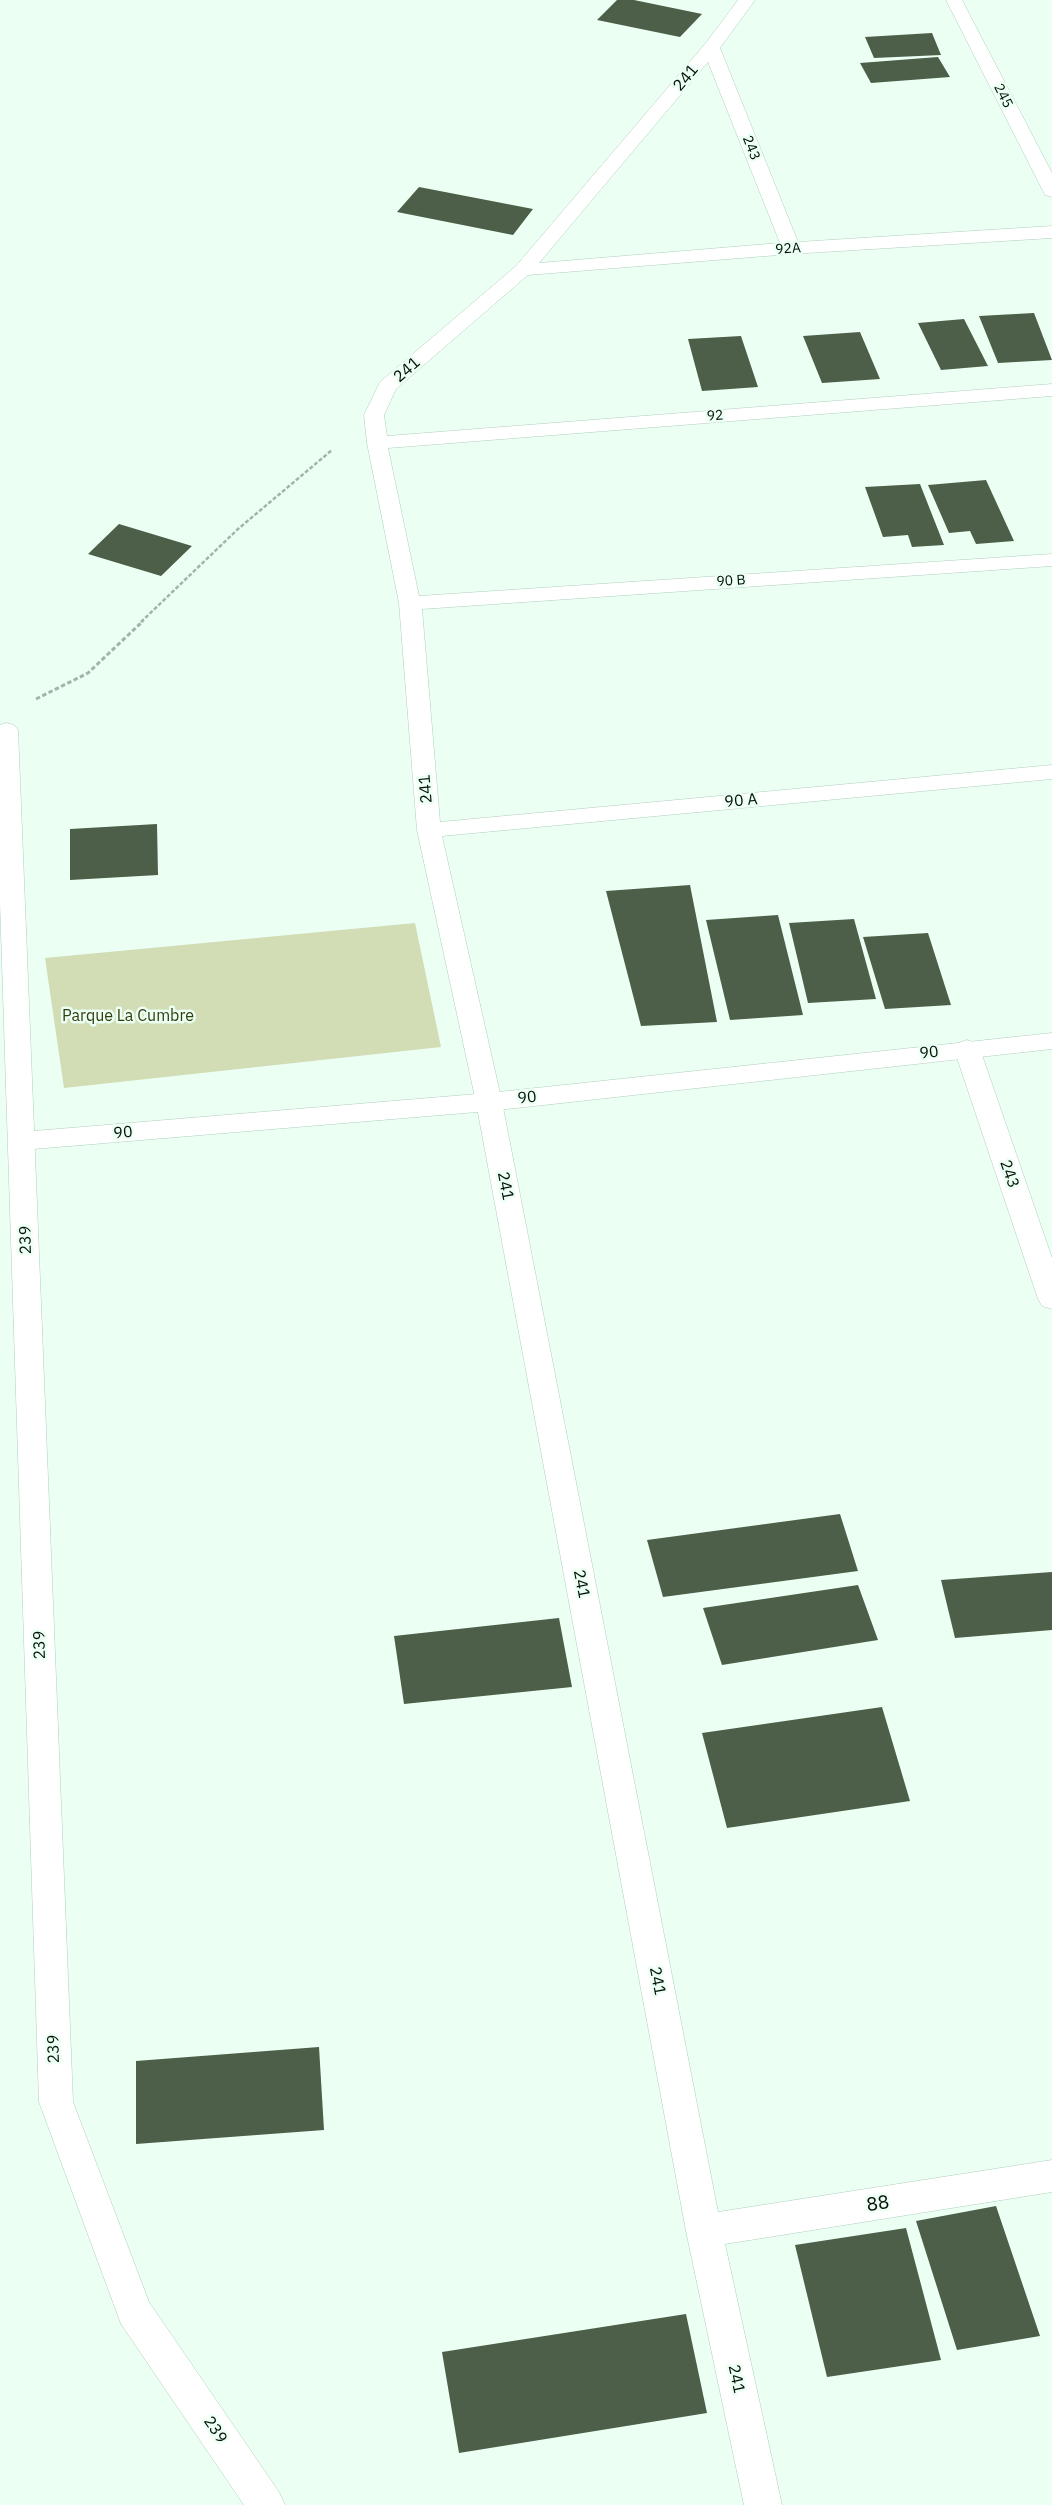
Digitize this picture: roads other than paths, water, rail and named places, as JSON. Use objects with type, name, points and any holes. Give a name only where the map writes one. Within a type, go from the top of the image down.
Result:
[{"type":"street","name":"241","points":[[742,0],[711,48],[524,270],[388,386],[374,415],[377,442],[410,602],[429,830],[489,1102],[704,2231],[763,2505]]},
{"type":"street","name":"245","points":[[954,0],[1052,191]]},
{"type":"street","name":"243","points":[[711,48],[791,248]]},
{"type":"street","name":"92A","points":[[524,270],[791,248],[1052,232]]},
{"type":"street","name":"92","points":[[377,442],[1052,390]]},
{"type":"street","name":"90 B","points":[[410,602],[1052,560]]},
{"type":"street","name":"239","points":[[6,730],[11,1142],[56,2102],[134,2312],[266,2505]]},
{"type":"street","name":"90 A","points":[[429,830],[1052,772]]},
{"type":"street","name":"90","points":[[11,1142],[489,1102],[1052,1041]]},
{"type":"street","name":"243","points":[[967,1049],[1052,1299]]},
{"type":"street","name":"88","points":[[704,2231],[1052,2176]]},
{"type":"park label","name":"Parque La Cumbre","points":[[128,1016]]}]
